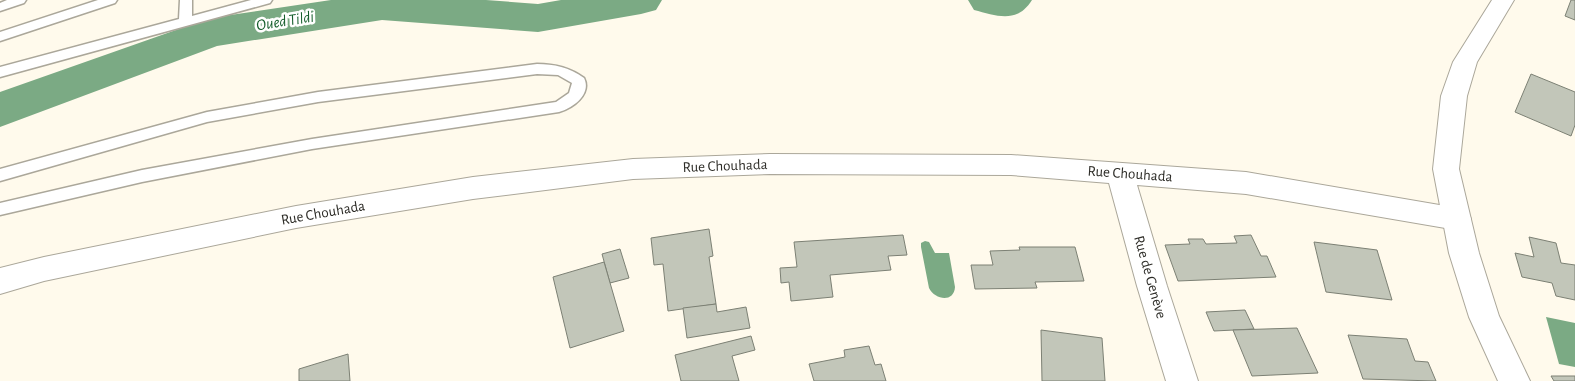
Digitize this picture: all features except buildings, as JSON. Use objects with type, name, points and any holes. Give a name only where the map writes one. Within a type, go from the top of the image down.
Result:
[{"type":"street","points":[[1503,0],[1465,62],[1454,96],[1446,169],[1464,253],[1484,317],[1514,381]]},
{"type":"street","name":"Rue Chouhada","points":[[0,281],[44,269],[296,217],[474,188],[632,170],[770,164],[905,163],[1011,165],[1246,183],[1457,219]]},
{"type":"street","name":"Rue de Genève","points":[[1120,173],[1152,286],[1182,381]]},
{"type":"lane","points":[[0,7],[20,0]]},
{"type":"lane","points":[[0,37],[111,0]]},
{"type":"lane","points":[[185,21],[186,0]]},
{"type":"lane","points":[[0,72],[266,0]]},
{"type":"lane","points":[[0,174],[189,121],[318,97],[538,69],[558,69],[570,73],[579,81],[580,88],[574,98],[559,107],[312,144],[142,176],[0,209]]},
{"type":"shaded area","points":[[929,242],[935,253],[949,253],[955,287],[954,292],[948,298],[935,295],[929,288],[921,247],[921,243]]},
{"type":"shaded area","points":[[1546,317],[1575,323],[1575,367],[1559,364]]},
{"type":"waterway","name":"Oued Tildi","points":[[0,110],[210,33],[382,6],[538,18],[641,0]]},
{"type":"waterway","name":"Oued Tildi","points":[[989,0],[1007,3],[1011,0]]}]
